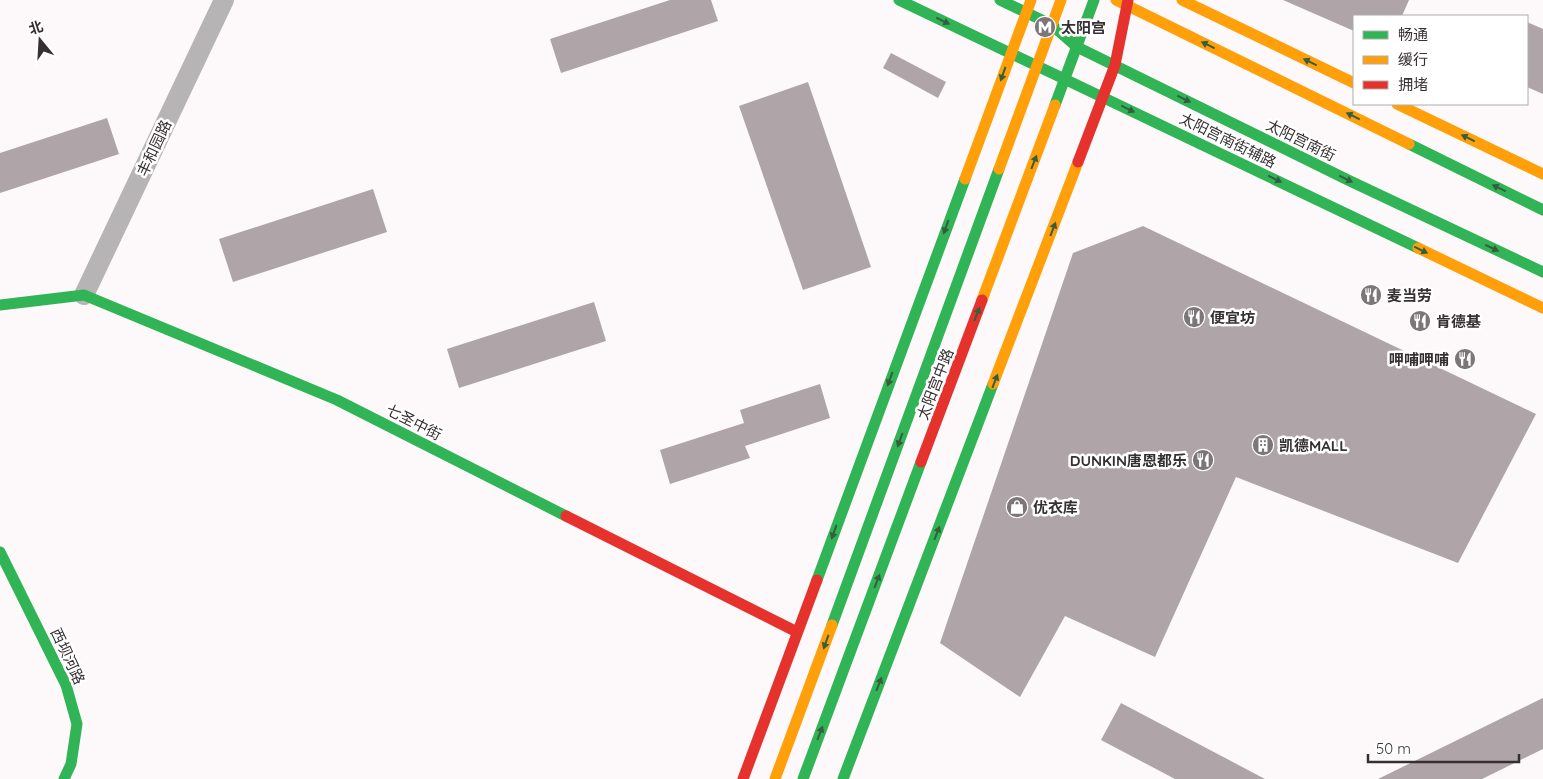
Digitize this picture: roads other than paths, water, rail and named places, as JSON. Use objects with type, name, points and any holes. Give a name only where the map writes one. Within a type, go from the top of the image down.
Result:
[{"type":"street","name":"丰和园路","points":[[84,295],[224,0]]},
{"type":"street","name":"太阳宫南街辅路","points":[[900,0],[1543,308]]},
{"type":"street","points":[[1000,0],[1026,12]]},
{"type":"street","points":[[743,779],[1031,0]]},
{"type":"street","name":"太阳宫中路","points":[[775,779],[1061,0]]},
{"type":"street","name":"太阳宫中路","points":[[802,779],[862,621],[944,417],[1094,0]]},
{"type":"street","points":[[1182,0],[1353,83]]},
{"type":"street","points":[[843,779],[972,428],[1115,65],[1123,2],[1543,210]]},
{"type":"street","name":"太阳宫南街","points":[[1026,12],[1052,25],[1077,47],[1350,181],[1543,272]]},
{"type":"street","points":[[1399,105],[1543,174]]},
{"type":"street","name":"七圣中街","points":[[0,305],[84,295],[337,400],[797,632]]},
{"type":"street","name":"西坝河路","points":[[0,552],[66,685],[77,724],[71,764],[64,779]]},
{"type":"street","points":[[820,624],[847,584]]},
{"type":"street","points":[[862,621],[863,650]]},
{"type":"street","points":[[773,698],[804,649]]},
{"type":"street","points":[[865,690],[866,719]]},
{"type":"place","name":"太阳宫","points":[[1045,27]]},
{"type":"place","name":"麦当劳","points":[[1371,295]]},
{"type":"place","name":"便宜坊","points":[[1194,317]]},
{"type":"place","name":"肯德基","points":[[1420,321]]},
{"type":"place","name":"呷哺呷哺","points":[[1465,359]]},
{"type":"place","name":"凯德MALL","points":[[1263,445]]},
{"type":"place","name":"DUNKIN唐恩都乐","points":[[1203,460]]},
{"type":"place","name":"优衣库","points":[[1017,507]]}]
